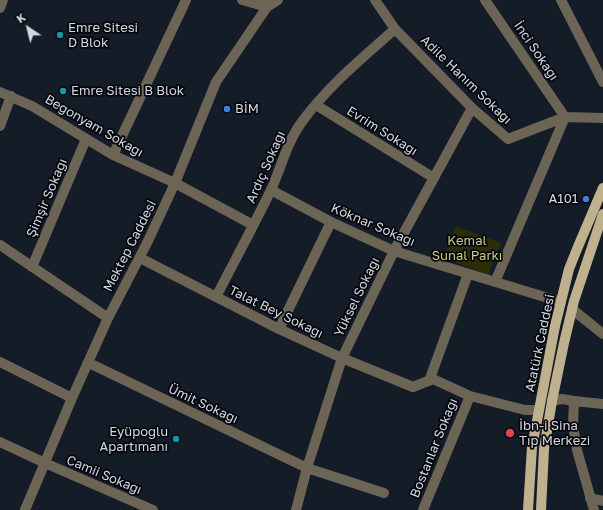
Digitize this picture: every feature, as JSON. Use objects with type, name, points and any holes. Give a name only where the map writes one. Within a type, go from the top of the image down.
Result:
[{"type":"main road","name":"Atatürk Caddesi","points":[[528,510],[532,447],[555,326],[569,269],[603,188]]},
{"type":"main road","name":"Atatürk Caddesi","points":[[541,510],[544,449],[564,343],[574,301],[603,214]]},
{"type":"main road","points":[[539,410],[552,401]]},
{"type":"street","points":[[0,8],[3,0]]},
{"type":"street","points":[[113,155],[186,0]]},
{"type":"street","points":[[242,0],[267,4],[278,0]]},
{"type":"street","name":"Adile Hanım Sokağı","points":[[375,0],[395,29],[472,108],[508,138],[565,117],[603,118]]},
{"type":"street","name":"İnci Sokağı","points":[[485,0],[565,117]]},
{"type":"street","points":[[561,0],[603,82]]},
{"type":"street","name":"Mektep Caddesi","points":[[25,510],[72,398],[108,318],[148,242],[175,183],[216,82],[267,4]]},
{"type":"street","name":"Ardıç Sokağı","points":[[216,297],[271,190],[290,142],[300,124],[345,73],[395,29]]},
{"type":"street","name":"Begonyam Sokağı","points":[[0,92],[32,106],[113,155],[175,183],[253,225]]},
{"type":"street","points":[[0,126],[11,96]]},
{"type":"street","name":"Evrim Sokağı","points":[[316,105],[434,178]]},
{"type":"street","name":"Yüksel Sokağı","points":[[296,510],[342,358],[394,251],[472,108]]},
{"type":"street","points":[[495,282],[565,117]]},
{"type":"street","name":"Şimşir Sokağı","points":[[32,267],[86,139]]},
{"type":"street","name":"Köknar Sokağı","points":[[271,190],[331,222],[394,251],[561,302]]},
{"type":"street","points":[[279,329],[331,222]]},
{"type":"street","points":[[0,245],[108,318]]},
{"type":"street","name":"Talat Bey Sokağı","points":[[140,258],[279,329],[342,358],[413,387],[433,379],[470,396],[525,410],[539,410]]},
{"type":"street","points":[[429,381],[468,274]]},
{"type":"street","points":[[572,309],[603,334]]},
{"type":"street","points":[[0,362],[72,398]]},
{"type":"street","name":"Ümit Sokağı","points":[[88,363],[308,468],[384,493]]},
{"type":"street","name":"Bostanlar Sokağı","points":[[423,510],[470,396]]},
{"type":"street","points":[[552,401],[562,399],[603,404]]},
{"type":"street","points":[[574,401],[573,425],[576,444],[594,510]]},
{"type":"street","name":"Camii Sokağı","points":[[0,442],[153,510]]},
{"type":"street","points":[[590,498],[603,501]]},
{"type":"green space","name":"Kemal Sunal Parkı","points":[[456,226],[501,243],[488,275],[444,258]]},
{"type":"place","name":"Emre Sitesi D Blok","points":[[60,35]]},
{"type":"place","name":"Emre Sitesi B Blok","points":[[63,91]]},
{"type":"place","name":"BİM","points":[[227,109]]},
{"type":"place","name":"A101","points":[[586,199]]},
{"type":"place","name":"İbn-i Sina Tıp Merkezi","points":[[510,433]]},
{"type":"place","name":"Eyüpoğlu Apartımanı","points":[[176,439]]}]
